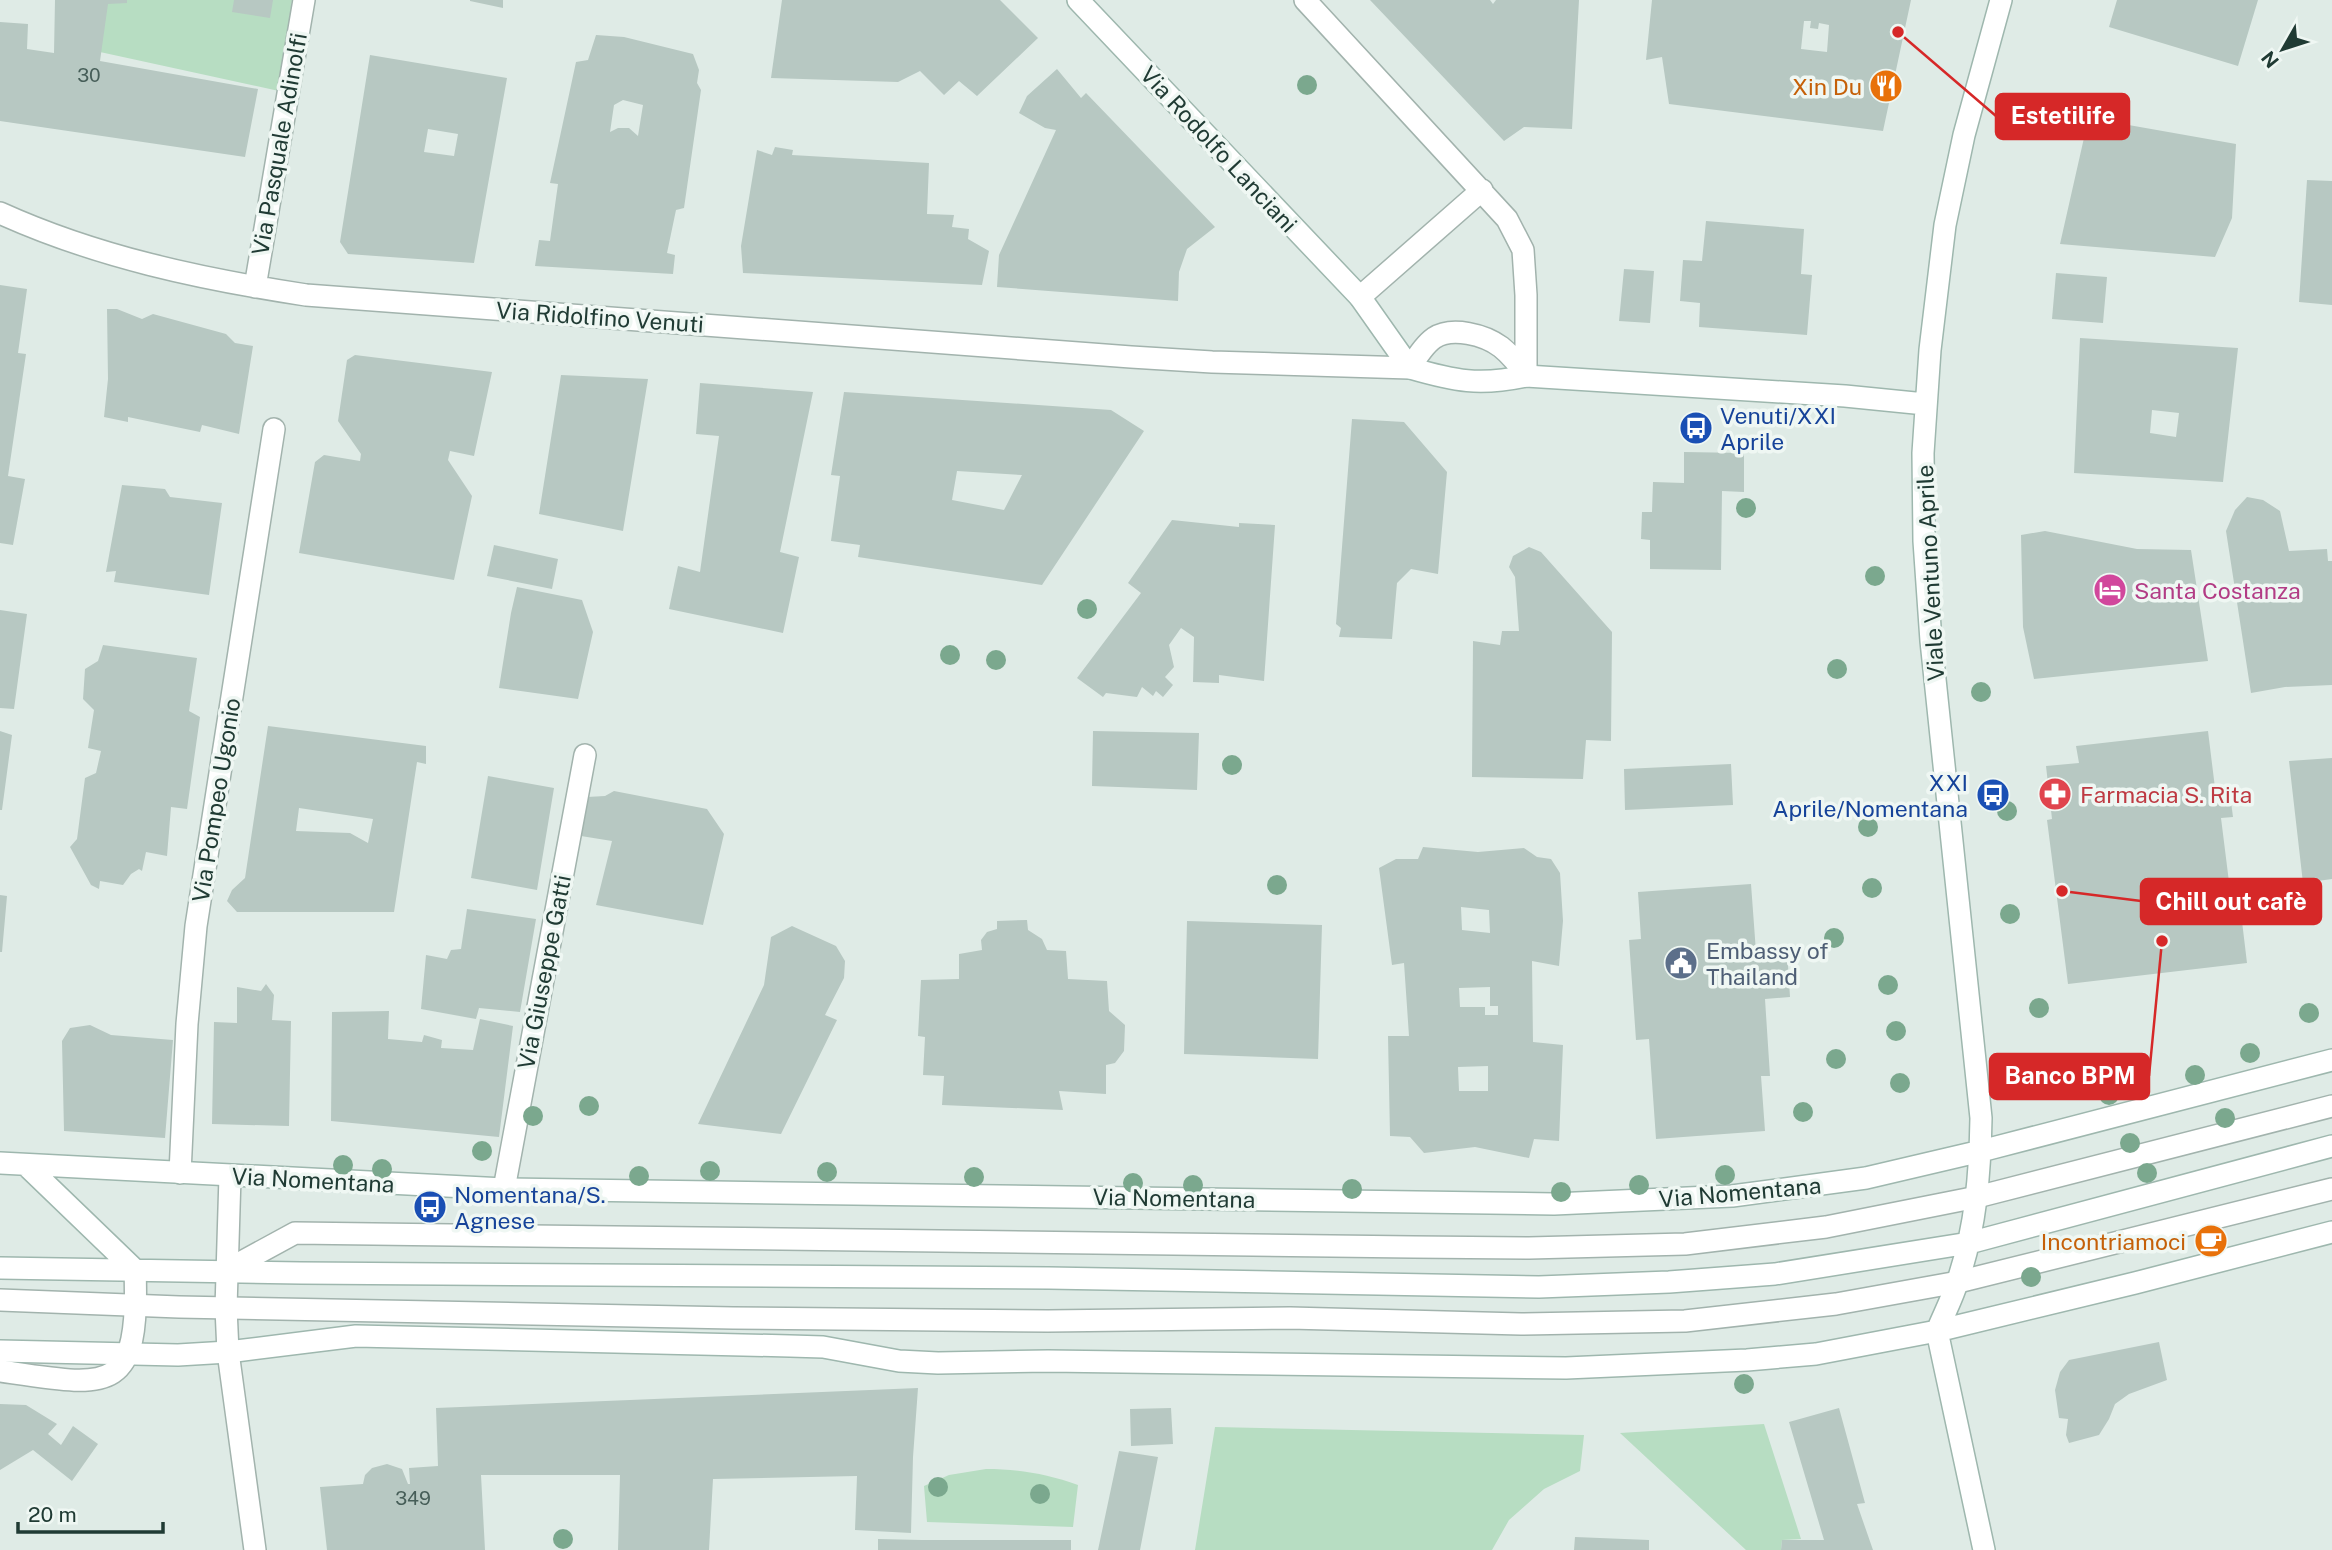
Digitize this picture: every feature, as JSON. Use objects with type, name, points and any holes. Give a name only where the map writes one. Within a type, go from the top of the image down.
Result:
[{"type":"street","name":"Via Pasquale Adinolfi","points":[[255,287],[304,0]]},
{"type":"street","name":"Via Rodolfo Lanciani","points":[[1078,0],[1360,298],[1410,368]]},
{"type":"street","points":[[1305,0],[1507,219],[1522,250],[1526,295],[1526,376]]},
{"type":"street","name":"Viale Ventuno Aprile","points":[[1937,1331],[1958,1282],[1969,1243],[1977,1197],[1980,1151],[1978,1075],[1927,590],[1922,496],[1925,404],[1945,225],[1964,135],[2001,0]]},
{"type":"street","points":[[1360,298],[1482,190]]},
{"type":"street","name":"Via Ridolfino Venuti","points":[[0,213],[26,225],[115,255],[192,275],[306,295],[1212,362],[1410,368],[1469,383],[1526,376]]},
{"type":"street","points":[[1410,368],[1433,339],[1444,333],[1455,333],[1484,338],[1501,347],[1526,376],[1845,396],[1925,404]]},
{"type":"street","name":"Via Pompeo Ugonio","points":[[180,1173],[187,1024],[196,926],[274,429]]},
{"type":"street","name":"Via Giuseppe Gatti","points":[[504,1189],[585,755]]},
{"type":"street","name":"Via Nomentana","points":[[0,1163],[504,1189],[1554,1203],[1649,1201],[1777,1191],[1866,1178],[2332,1060]]},
{"type":"street","name":"Via Nomentana","points":[[227,1270],[295,1233],[1529,1248],[1685,1244],[1826,1227],[1977,1197],[2332,1106]]},
{"type":"street","name":"Via Nomentana","points":[[0,1268],[301,1273],[1049,1278],[1539,1287],[1740,1278],[1969,1243],[2332,1146]]},
{"type":"street","points":[[0,1371],[89,1381],[114,1373],[130,1354],[136,1306],[135,1270],[26,1165]]},
{"type":"street","points":[[230,1176],[226,1308],[228,1352],[255,1550]]},
{"type":"street","points":[[0,1300],[136,1306],[747,1319],[1062,1321],[1290,1318],[1521,1324],[1685,1321],[1817,1307],[1958,1282],[2332,1189]]},
{"type":"street","points":[[0,1351],[130,1354],[228,1352],[356,1336],[823,1347],[899,1361],[938,1363],[1048,1361],[1566,1368],[1677,1364],[1816,1354],[1937,1331],[2332,1232]]},
{"type":"street","points":[[1937,1331],[1984,1550]]},
{"type":"green space","points":[[106,0],[292,0],[279,91],[100,52]]},
{"type":"green space","points":[[1764,1424],[1801,1539],[1782,1540],[1781,1550],[1746,1550],[1620,1433]]},
{"type":"green space","points":[[1215,1427],[1584,1435],[1580,1471],[1544,1489],[1509,1520],[1492,1550],[1195,1550]]},
{"type":"green space","points":[[986,1469],[1033,1473],[1078,1485],[1073,1527],[927,1522],[924,1486],[949,1475]]},
{"type":"building","points":[[55,0],[127,0],[127,3],[108,4],[100,61],[258,89],[245,157],[0,121],[0,22],[28,24],[27,49],[54,53]]},
{"type":"building","points":[[234,0],[273,0],[270,18],[232,12]]},
{"type":"building","points":[[503,0],[503,8],[470,1]]},
{"type":"building","points":[[782,0],[1000,0],[1038,38],[977,96],[959,81],[944,95],[920,71],[898,82],[771,78]]},
{"type":"building","points":[[1370,0],[1490,0],[1493,4],[1496,0],[1579,0],[1572,129],[1524,127],[1504,141]]},
{"type":"building","points":[[1652,0],[1911,0],[1883,131],[1669,104],[1662,57],[1646,60]],"holes":[[[1804,21],[1811,21],[1810,28],[1818,29],[1819,23],[1829,25],[1827,52],[1801,49]]]},
{"type":"building","points":[[2117,0],[2258,0],[2238,66],[2109,27]]},
{"type":"building","points":[[596,35],[624,37],[693,54],[699,70],[697,83],[701,90],[684,208],[676,210],[667,253],[675,255],[673,274],[535,266],[539,240],[550,241],[558,184],[550,183],[576,62],[588,60]],"holes":[[[623,100],[643,105],[638,136],[629,128],[618,128],[610,132],[614,105]]]},
{"type":"building","points":[[370,55],[507,78],[474,263],[348,254],[340,242]],"holes":[[[428,129],[458,134],[454,156],[424,152]]]},
{"type":"building","points":[[1057,69],[1081,98],[1086,93],[1215,227],[1187,249],[1179,272],[1178,301],[997,287],[999,255],[1056,130],[1045,128],[1019,113],[1027,96]]},
{"type":"building","points":[[2106,121],[2236,144],[2232,218],[2215,257],[2060,244],[2086,129]]},
{"type":"building","points":[[775,147],[793,150],[792,155],[929,163],[927,214],[954,215],[952,227],[969,229],[968,239],[989,251],[982,285],[743,273],[741,246],[757,150],[772,155]]},
{"type":"building","points":[[2307,180],[2332,181],[2332,305],[2299,302]]},
{"type":"building","points":[[1706,221],[1804,229],[1801,274],[1812,275],[1807,335],[1699,327],[1700,303],[1680,301],[1683,260],[1702,261]]},
{"type":"building","points":[[1624,269],[1654,271],[1650,323],[1619,321]]},
{"type":"building","points":[[2056,273],[2107,277],[2103,323],[2052,319]]},
{"type":"building","points":[[0,285],[27,289],[18,353],[26,354],[8,476],[25,479],[13,545],[0,543]]},
{"type":"building","points":[[107,309],[117,309],[142,319],[153,314],[226,334],[235,343],[253,346],[239,434],[202,425],[200,432],[128,417],[128,422],[104,417],[108,379]]},
{"type":"building","points":[[2080,338],[2238,348],[2223,482],[2074,473]],"holes":[[[2152,410],[2179,413],[2176,437],[2150,433]]]},
{"type":"building","points":[[355,355],[492,372],[474,456],[450,451],[448,460],[472,496],[454,580],[299,553],[315,462],[324,455],[360,461],[361,454],[338,421],[347,360]]},
{"type":"building","points":[[561,375],[648,379],[623,531],[539,514]]},
{"type":"building","points":[[700,383],[813,392],[780,552],[799,557],[783,633],[669,609],[678,566],[700,572],[719,436],[696,434]]},
{"type":"building","points":[[844,392],[1111,410],[1144,431],[1042,585],[858,557],[860,545],[831,541],[840,476],[831,475]],"holes":[[[957,471],[1022,475],[1004,510],[952,500]]]},
{"type":"building","points":[[1352,419],[1404,422],[1447,472],[1438,574],[1411,569],[1397,583],[1392,639],[1339,637],[1341,628],[1336,624]]},
{"type":"building","points":[[1684,452],[1744,453],[1744,492],[1722,491],[1721,570],[1650,569],[1650,540],[1641,539],[1642,512],[1652,512],[1653,482],[1684,483]]},
{"type":"building","points":[[122,485],[165,489],[170,497],[222,503],[209,595],[114,582],[116,571],[106,572]]},
{"type":"building","points":[[2247,497],[2263,500],[2280,511],[2289,551],[2327,549],[2328,561],[2332,561],[2332,685],[2285,687],[2251,693],[2226,531],[2235,510]]},
{"type":"building","points":[[1172,520],[1239,527],[1239,523],[1275,525],[1264,681],[1219,675],[1219,683],[1193,682],[1194,637],[1181,628],[1169,645],[1174,667],[1165,677],[1173,685],[1163,697],[1156,691],[1153,696],[1142,687],[1137,697],[1106,693],[1103,697],[1077,678],[1141,593],[1128,583]]},
{"type":"building","name":"Santa Costanza","points":[[2045,531],[2137,549],[2191,550],[2208,661],[2034,679],[2023,627],[2021,535]]},
{"type":"building","points":[[494,545],[558,559],[552,589],[487,576]]},
{"type":"building","points":[[1529,547],[1541,552],[1612,632],[1611,741],[1586,740],[1583,779],[1472,777],[1473,641],[1500,645],[1502,631],[1519,631],[1515,577],[1509,567],[1513,556]]},
{"type":"building","points":[[517,587],[582,600],[593,632],[578,699],[499,688]]},
{"type":"building","points":[[0,610],[27,614],[14,709],[0,708]]},
{"type":"building","points":[[103,645],[197,658],[189,711],[200,717],[187,809],[171,807],[167,856],[146,852],[142,871],[139,869],[131,874],[123,885],[100,881],[99,889],[91,885],[70,847],[77,839],[85,778],[96,773],[101,751],[88,748],[94,710],[83,699],[85,669],[98,661]]},
{"type":"building","points":[[268,726],[426,746],[426,764],[417,762],[394,912],[237,912],[227,901],[232,890],[245,878]],"holes":[[[299,808],[373,819],[368,843],[350,833],[296,831]]]},
{"type":"building","points":[[0,731],[12,735],[2,810],[0,810]]},
{"type":"building","points":[[1093,731],[1199,733],[1197,790],[1092,786]]},
{"type":"building","points":[[2208,731],[2216,796],[2230,794],[2233,817],[2221,818],[2233,914],[2241,913],[2247,963],[2068,984],[2047,820],[2052,819],[2046,766],[2079,763],[2076,746]]},
{"type":"building","points":[[2332,758],[2332,879],[2303,883],[2289,761]]},
{"type":"building","points":[[1731,764],[1733,805],[1625,810],[1624,769]]},
{"type":"building","points":[[488,776],[554,788],[537,890],[471,878]]},
{"type":"building","points":[[614,791],[707,809],[724,834],[703,925],[596,905],[612,841],[581,836],[587,797],[605,796]]},
{"type":"building","points":[[1423,847],[1478,852],[1524,848],[1537,857],[1551,859],[1560,873],[1563,921],[1559,966],[1532,961],[1533,1042],[1563,1045],[1559,1141],[1534,1139],[1529,1158],[1475,1147],[1424,1153],[1410,1137],[1390,1136],[1388,1036],[1409,1036],[1404,963],[1392,965],[1379,868],[1396,859],[1418,859]],"holes":[[[1461,907],[1489,910],[1490,933],[1462,930]],[[1490,987],[1490,1006],[1498,1006],[1498,1015],[1485,1015],[1485,1007],[1460,1007],[1459,988]],[[1488,1066],[1488,1091],[1459,1091],[1458,1067]]]},
{"type":"building","points":[[1751,884],[1756,952],[1787,950],[1790,997],[1765,999],[1770,1076],[1761,1076],[1765,1131],[1656,1139],[1649,1039],[1636,1040],[1629,940],[1641,939],[1638,892]]},
{"type":"building","points":[[0,895],[7,896],[2,952],[0,952]]},
{"type":"building","points":[[467,909],[536,919],[520,1012],[479,1008],[476,1019],[421,1009],[426,955],[447,959],[451,950],[461,949]]},
{"type":"building","points":[[1027,920],[1028,930],[1042,939],[1047,950],[1066,951],[1068,979],[1107,981],[1109,1011],[1125,1025],[1124,1051],[1115,1063],[1106,1065],[1106,1094],[1059,1091],[1063,1110],[942,1105],[944,1076],[923,1075],[925,1037],[918,1036],[921,980],[959,979],[959,954],[982,950],[981,940],[987,932],[997,929],[997,921]]},
{"type":"building","points":[[1187,921],[1322,925],[1318,1059],[1184,1054]]},
{"type":"building","points":[[792,926],[836,946],[845,961],[844,978],[825,1015],[837,1020],[781,1134],[698,1124],[764,985],[771,937]]},
{"type":"building","points":[[266,984],[274,995],[272,1020],[291,1021],[289,1126],[212,1124],[214,1022],[237,1023],[237,987],[261,991]]},
{"type":"building","points":[[389,1011],[388,1039],[422,1042],[424,1035],[442,1040],[441,1048],[473,1050],[480,1019],[513,1026],[499,1137],[331,1121],[332,1012]]},
{"type":"building","points":[[90,1025],[111,1035],[173,1040],[165,1138],[64,1131],[62,1041],[70,1028]]},
{"type":"building","points":[[2159,1342],[2167,1380],[2129,1394],[2115,1404],[2099,1435],[2069,1443],[2066,1435],[2068,1419],[2059,1418],[2055,1390],[2060,1372],[2069,1360]]},
{"type":"building","points":[[918,1388],[911,1533],[855,1530],[857,1476],[713,1479],[709,1550],[618,1550],[620,1475],[481,1475],[485,1550],[327,1550],[320,1487],[363,1484],[365,1475],[372,1468],[387,1464],[402,1469],[410,1484],[409,1468],[438,1466],[436,1408]]},
{"type":"building","points":[[0,1404],[26,1405],[57,1424],[48,1434],[61,1445],[73,1426],[98,1444],[72,1481],[33,1450],[0,1470]]},
{"type":"building","points":[[1171,1408],[1173,1444],[1131,1446],[1130,1409]]},
{"type":"building","points":[[1839,1408],[1865,1503],[1857,1504],[1873,1550],[1781,1550],[1782,1540],[1824,1540],[1789,1422]]},
{"type":"building","points":[[1119,1451],[1158,1457],[1140,1550],[1098,1550]]},
{"type":"building","points":[[1575,1537],[1649,1540],[1649,1550],[1574,1550]]},
{"type":"building","points":[[878,1539],[1071,1540],[1071,1550],[878,1550]]},
{"type":"place","name":"Estetilife","points":[[1898,32]]},
{"type":"place","name":"Xin Du","points":[[1886,86]]},
{"type":"place","name":"Venuti/XXI Aprile","points":[[1696,428]]},
{"type":"place","name":"Santa Costanza","points":[[2110,590]]},
{"type":"place","name":"Farmacia S. Rita","points":[[2055,794]]},
{"type":"place","name":"XXI Aprile/Nomentana","points":[[1993,795]]},
{"type":"place","name":"Chill out cafè","points":[[2062,891]]},
{"type":"place","name":"Banco BPM","points":[[2162,941]]},
{"type":"place","name":"Embassy of Thailand","points":[[1681,963]]},
{"type":"place","name":"Nomentana/S. Agnese","points":[[430,1207]]},
{"type":"place","name":"Incontriamoci","points":[[2211,1241]]}]
